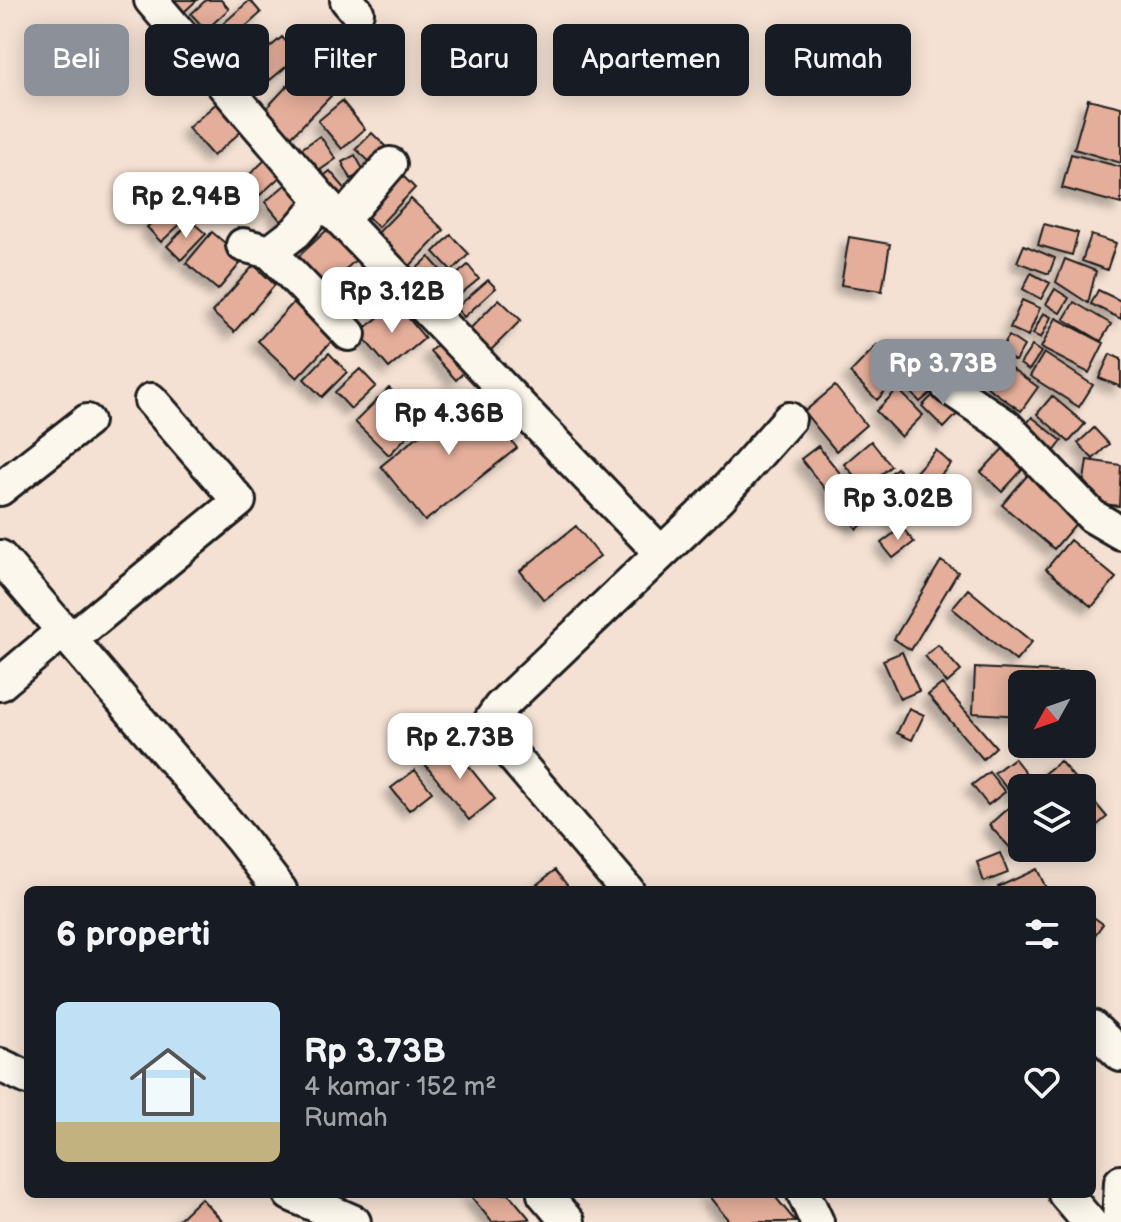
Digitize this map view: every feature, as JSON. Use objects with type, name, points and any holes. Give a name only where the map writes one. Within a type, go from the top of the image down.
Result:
[{"type":"street","points":[[151,0],[333,210],[661,553]]},
{"type":"street","points":[[349,334],[256,249],[296,232],[333,210],[390,164]]},
{"type":"street","points":[[948,387],[1006,426],[1092,516],[1121,533]]},
{"type":"street","points":[[0,684],[239,501],[151,400]]},
{"type":"street","points":[[624,886],[499,740],[491,720],[500,707],[720,497],[789,419]]},
{"type":"street","points":[[0,489],[87,421]]},
{"type":"street","points":[[0,557],[240,838],[277,886]]},
{"type":"street","points":[[1096,1031],[1121,1055]]},
{"type":"street","points":[[0,1065],[24,1076]]},
{"type":"street","points":[[1119,1222],[1121,1182]]},
{"type":"street","points":[[299,1198],[354,1222]]},
{"type":"street","points":[[547,1198],[568,1222]]},
{"type":"street","points":[[806,1198],[817,1222]]},
{"type":"street","points":[[1068,1198],[1089,1222]]},
{"type":"building","points":[[173,0],[197,0],[184,12]]},
{"type":"building","points":[[206,0],[221,0],[229,9],[213,24],[200,24],[191,14]]},
{"type":"building","points":[[250,0],[261,13],[249,24],[223,24]]},
{"type":"building","points":[[282,37],[285,40],[285,68],[270,80],[269,79],[269,48]]},
{"type":"building","points":[[285,88],[285,96],[331,96],[287,141],[260,115]]},
{"type":"building","points":[[1088,99],[1121,107],[1121,163],[1074,149]]},
{"type":"building","points":[[342,101],[365,129],[342,149],[318,121]]},
{"type":"building","points":[[218,102],[243,130],[213,156],[188,128]]},
{"type":"building","points":[[372,133],[389,150],[373,165],[356,149]]},
{"type":"building","points":[[320,136],[336,159],[307,179],[291,156]]},
{"type":"building","points":[[1071,154],[1121,167],[1121,204],[1062,188]]},
{"type":"building","points":[[355,155],[364,171],[351,179],[342,162]]},
{"type":"building","points":[[267,158],[282,175],[260,195],[245,179]]},
{"type":"building","points":[[330,171],[348,192],[332,206],[314,184]]},
{"type":"building","points":[[400,173],[415,188],[378,227],[363,212]]},
{"type":"building","points":[[201,180],[217,196],[198,215],[183,199]]},
{"type":"building","points":[[291,180],[311,204],[285,226],[265,202]]},
{"type":"building","points":[[411,199],[444,230],[406,270],[373,238]]},
{"type":"building","points":[[174,203],[187,218],[161,242],[147,227]]},
{"type":"building","points":[[191,221],[206,234],[181,260],[167,246]]},
{"type":"building","points":[[1044,224],[1078,233],[1072,255],[1038,245]]},
{"type":"building","points":[[329,228],[358,258],[326,287],[298,257]]},
{"type":"building","points":[[212,232],[244,259],[218,290],[186,263]]},
{"type":"building","points":[[451,235],[469,254],[452,271],[434,252]]},
{"type":"building","points":[[1091,235],[1116,243],[1107,270],[1082,261]]},
{"type":"building","points":[[849,237],[890,244],[882,291],[841,285]]},
{"type":"building","points":[[1024,245],[1055,258],[1049,274],[1017,262]]},
{"type":"building","points":[[429,257],[443,273],[427,287],[413,272]]},
{"type":"building","points":[[1065,259],[1096,271],[1088,303],[1056,282]]},
{"type":"building","points":[[254,265],[275,285],[234,332],[212,312]]},
{"type":"building","points":[[468,265],[479,279],[448,304],[437,291]]},
{"type":"building","points":[[368,268],[387,290],[354,319],[334,297]]},
{"type":"building","points":[[1031,273],[1050,283],[1041,299],[1023,289]]},
{"type":"building","points":[[488,280],[496,288],[464,317],[456,308]]},
{"type":"building","points":[[1055,289],[1069,298],[1060,313],[1046,304]]},
{"type":"building","points":[[1098,290],[1121,301],[1121,319],[1091,304]]},
{"type":"building","points":[[499,299],[521,320],[486,355],[465,334]]},
{"type":"building","points":[[1022,300],[1040,308],[1028,336],[1010,328]]},
{"type":"building","points":[[294,302],[333,340],[297,378],[258,341]]},
{"type":"building","points":[[1074,302],[1111,324],[1101,341],[1064,319]]},
{"type":"building","points":[[396,303],[425,338],[389,368],[359,333]]},
{"type":"building","points":[[1043,313],[1051,317],[1041,338],[1033,334]]},
{"type":"building","points":[[1056,318],[1104,343],[1089,373],[1041,348]]},
{"type":"building","points":[[1009,336],[1024,346],[1015,361],[999,352]]},
{"type":"building","points":[[438,344],[464,372],[456,380],[430,351]]},
{"type":"building","points":[[877,345],[904,371],[877,400],[850,373]]},
{"type":"building","points":[[1032,346],[1041,352],[1029,370],[1020,364]]},
{"type":"building","points":[[329,353],[347,372],[322,397],[304,379]]},
{"type":"building","points":[[1044,353],[1093,385],[1079,407],[1030,376]]},
{"type":"building","points":[[1110,354],[1121,359],[1121,387],[1099,378]]},
{"type":"building","points":[[1004,363],[1038,387],[1021,411],[987,387]]},
{"type":"building","points":[[923,366],[940,385],[920,402],[904,384]]},
{"type":"building","points":[[360,369],[376,386],[351,409],[335,392]]},
{"type":"building","points":[[835,386],[866,425],[836,451],[804,412]]},
{"type":"building","points":[[942,386],[963,408],[944,428],[922,406]]},
{"type":"building","points":[[389,388],[422,421],[389,455],[355,422]]},
{"type":"building","points":[[898,389],[923,415],[901,437],[876,411]]},
{"type":"building","points":[[473,392],[517,448],[425,521],[381,466]]},
{"type":"building","points":[[1052,396],[1085,424],[1069,442],[1037,414]]},
{"type":"building","points":[[1032,417],[1062,441],[1053,453],[1022,429]]},
{"type":"building","points":[[1094,428],[1109,444],[1093,459],[1078,443]]},
{"type":"building","points":[[1013,438],[1034,457],[1002,492],[981,472]]},
{"type":"building","points":[[871,441],[891,466],[865,488],[844,464]]},
{"type":"building","points":[[818,446],[874,515],[857,529],[801,459]]},
{"type":"building","points":[[936,450],[951,464],[929,488],[914,474]]},
{"type":"building","points":[[1087,460],[1121,465],[1119,506],[1081,501]]},
{"type":"building","points":[[897,468],[924,501],[896,524],[868,492]]},
{"type":"building","points":[[1032,470],[1084,514],[1054,549],[1002,505]]},
{"type":"building","points":[[576,526],[600,556],[544,600],[520,571]]},
{"type":"building","points":[[902,527],[914,542],[893,558],[881,543]]},
{"type":"building","points":[[1070,540],[1116,578],[1092,607],[1046,569]]},
{"type":"building","points":[[941,561],[958,572],[911,650],[894,639]]},
{"type":"building","points":[[968,589],[1032,642],[1016,661],[952,608]]},
{"type":"building","points":[[938,645],[961,671],[947,683],[925,656]]},
{"type":"building","points":[[902,652],[919,691],[900,699],[883,660]]},
{"type":"building","points":[[975,668],[1016,670],[1008,670],[1008,715],[973,713]]},
{"type":"building","points":[[942,684],[996,747],[983,759],[928,695]]},
{"type":"building","points":[[909,708],[924,715],[912,740],[897,733]]},
{"type":"building","points":[[450,743],[495,799],[469,820],[424,763]]},
{"type":"building","points":[[1014,758],[1027,774],[1008,774],[1008,790],[994,773]]},
{"type":"building","points":[[1060,761],[1071,774],[1044,774]]},
{"type":"building","points":[[415,770],[432,792],[409,810],[391,788]]},
{"type":"building","points":[[989,772],[1005,792],[988,805],[972,785]]},
{"type":"building","points":[[1096,804],[1107,817],[1096,826]]},
{"type":"building","points":[[1008,808],[1008,845],[989,825]]},
{"type":"building","points":[[1000,853],[1008,873],[984,882],[977,862]]},
{"type":"building","points":[[1037,869],[1045,886],[1000,886]]},
{"type":"building","points":[[555,870],[568,886],[535,886]]},
{"type":"building","points":[[1096,919],[1103,924],[1096,934]]},
{"type":"building","points":[[201,1198],[223,1222],[176,1222]]},
{"type":"building","points":[[472,1198],[512,1198],[530,1219],[492,1222]]},
{"type":"building","points":[[710,1198],[776,1198],[796,1222],[730,1222]]}]
